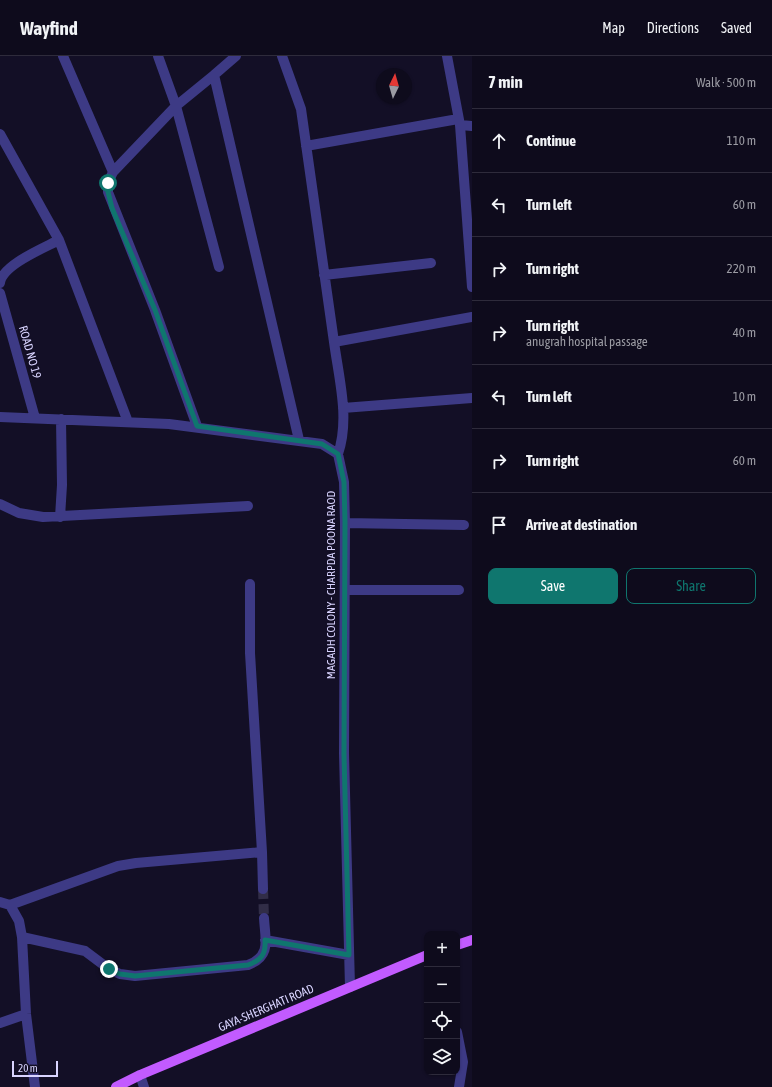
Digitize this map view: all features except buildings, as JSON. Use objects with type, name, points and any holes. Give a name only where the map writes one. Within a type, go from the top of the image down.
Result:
[{"type":"main road","points":[[460,943],[472,940]]},
{"type":"main road","name":"GAYA-SHERGHATI ROAD","points":[[116,1087],[140,1075],[424,956]]},
{"type":"street","points":[[63,56],[113,172]]},
{"type":"street","points":[[158,56],[176,106],[219,268]]},
{"type":"street","points":[[197,426],[155,310],[112,208],[108,187],[113,172],[176,106],[236,56]]},
{"type":"street","points":[[0,417],[197,426],[322,444],[338,454],[343,439],[345,424],[334,342],[301,109],[282,56]]},
{"type":"street","points":[[447,56],[459,122],[472,287]]},
{"type":"street","points":[[214,75],[299,440]]},
{"type":"street","points":[[306,146],[459,122],[472,126]]},
{"type":"street","points":[[0,134],[59,240],[128,422]]},
{"type":"street","points":[[0,283],[0,279],[7,269],[59,240]]},
{"type":"street","points":[[324,275],[431,263]]},
{"type":"street","name":"ROAD NO 19","points":[[0,294],[4,320],[35,418]]},
{"type":"street","points":[[334,342],[472,316]]},
{"type":"street","points":[[343,408],[472,398]]},
{"type":"street","points":[[60,517],[62,485],[61,419]]},
{"type":"street","name":"MAGADH COLONY - CHARPDA POONA RAOD","points":[[338,454],[344,482],[345,522],[344,754],[350,987]]},
{"type":"street","points":[[0,504],[19,513],[42,517],[248,506]]},
{"type":"street","points":[[345,522],[464,525]]},
{"type":"street","points":[[250,584],[250,653],[263,889]]},
{"type":"street","points":[[345,590],[459,590]]},
{"type":"street","points":[[0,902],[10,905],[118,866],[136,863],[262,852]]},
{"type":"street","points":[[10,905],[19,921],[22,937],[26,1014],[35,1087]]},
{"type":"street","points":[[22,937],[85,951],[115,972],[135,976],[248,965],[258,961],[264,956],[264,918]]},
{"type":"street","points":[[265,940],[349,955]]},
{"type":"street","points":[[0,1023],[26,1014]]},
{"type":"street","points":[[459,1039],[464,1062],[459,1087]]},
{"type":"street","points":[[140,1075],[144,1087]]},
{"type":"tunnel","points":[[263,889],[264,918]]},
{"type":"route","points":[[108,183],[108,192],[112,208],[155,310],[197,426],[322,444],[338,454],[344,482],[345,522],[344,754],[349,955],[265,940],[266,947],[264,956],[258,961],[248,965],[135,976],[120,974],[109,969]]}]
